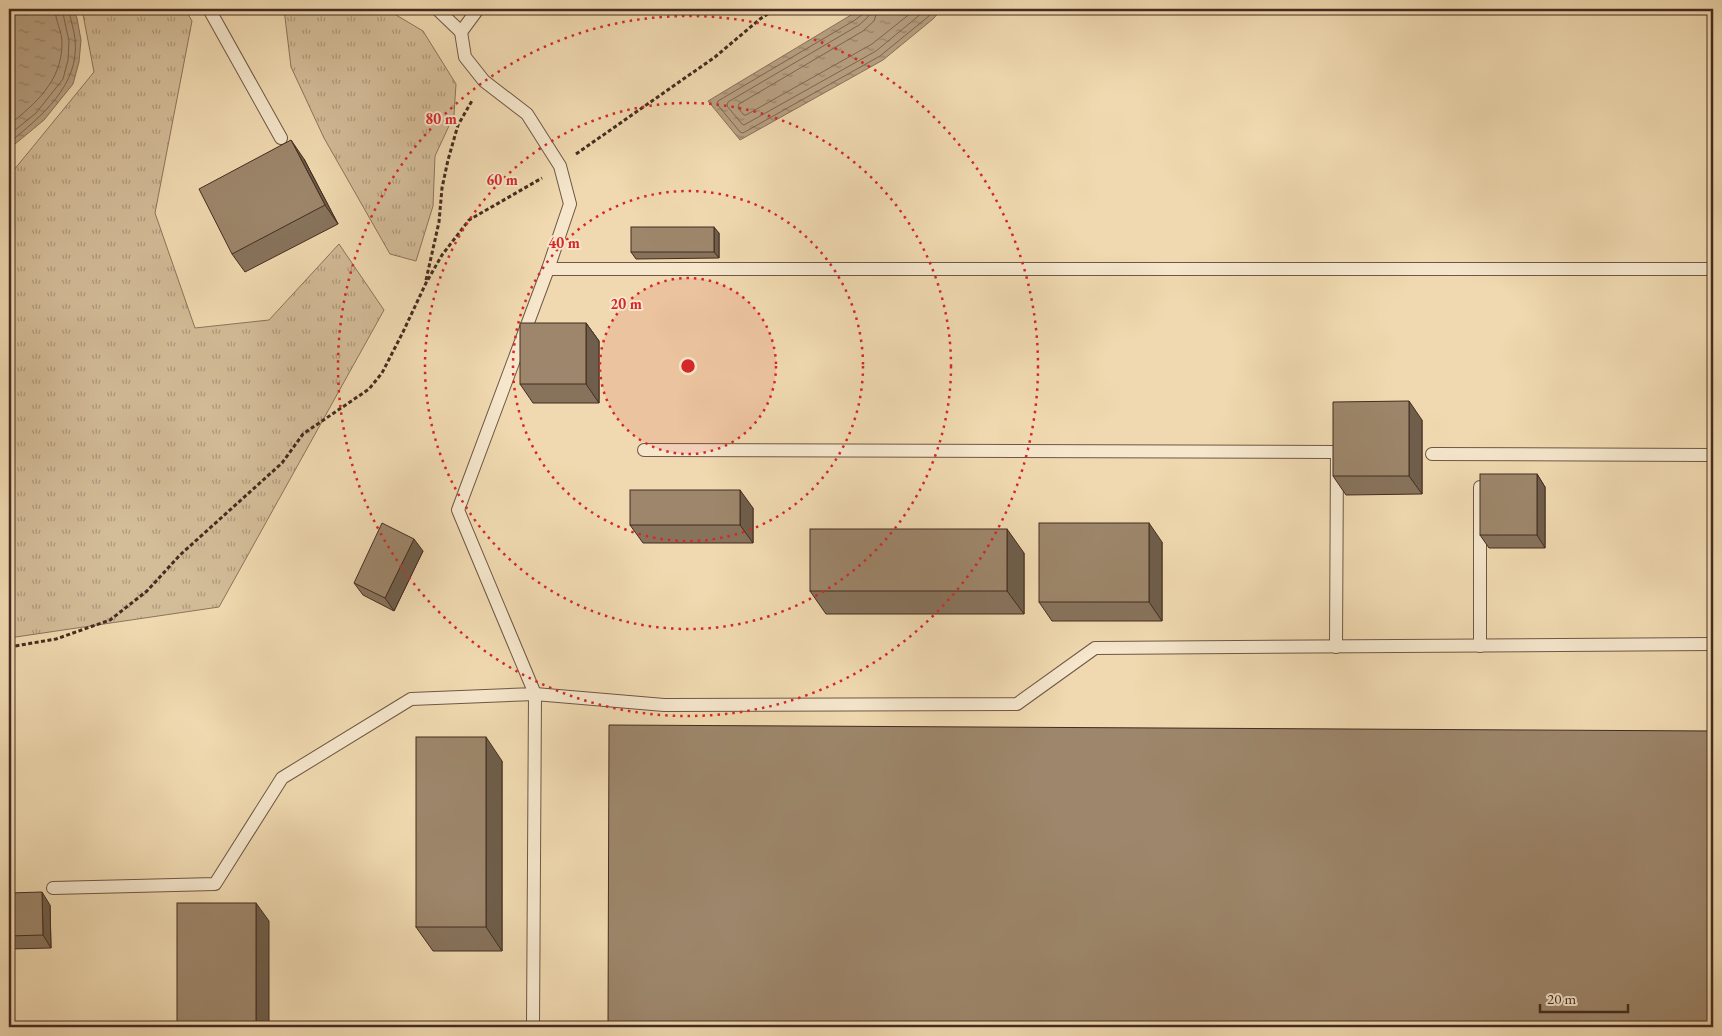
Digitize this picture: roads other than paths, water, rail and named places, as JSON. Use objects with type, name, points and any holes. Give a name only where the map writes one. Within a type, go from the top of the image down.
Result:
[{"type":"lane","points":[[209,9],[281,138]]},
{"type":"lane","points":[[437,9],[461,32],[465,57],[484,81],[527,114],[560,166],[570,204],[548,269],[458,510],[535,694],[533,1027]]},
{"type":"lane","points":[[461,32],[478,9]]},
{"type":"lane","points":[[548,269],[1713,268]]},
{"type":"lane","points":[[644,450],[1337,452],[1336,647]]},
{"type":"lane","points":[[1432,454],[1713,455]]},
{"type":"lane","points":[[1480,487],[1480,646]]},
{"type":"lane","points":[[53,888],[215,884],[282,778],[411,699],[535,694],[664,705],[1016,704],[1095,648],[1713,644]]},
{"type":"water","points":[[9,9],[73,9],[77,18],[81,40],[79,62],[73,84],[44,120],[9,149]]},
{"type":"water","points":[[861,9],[942,9],[933,19],[883,60],[740,140],[708,101]]}]
